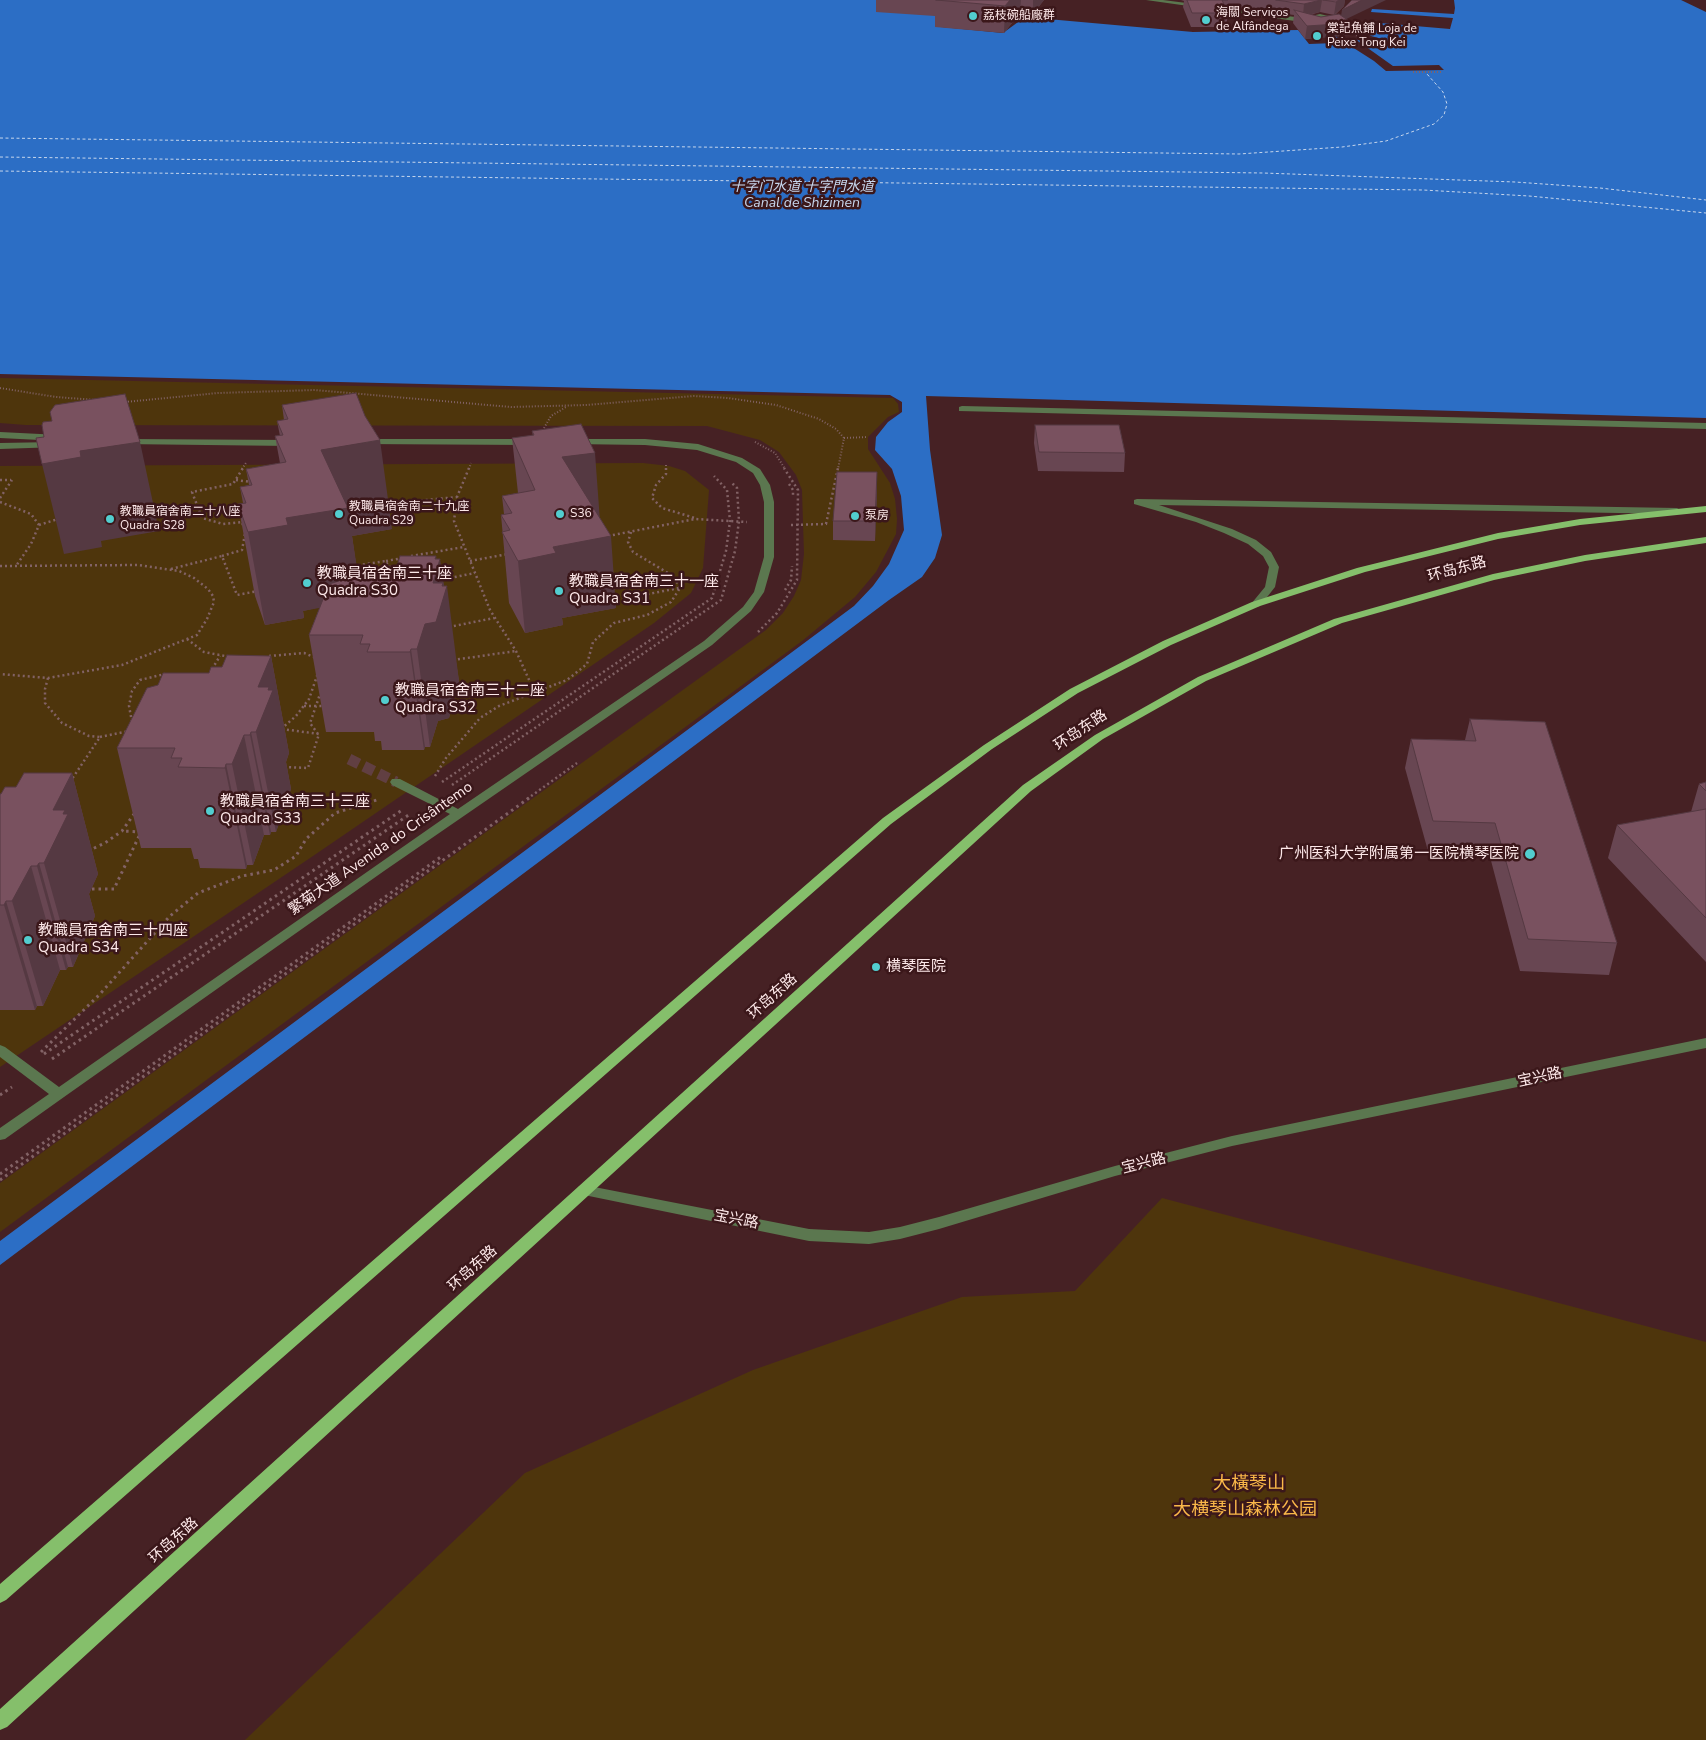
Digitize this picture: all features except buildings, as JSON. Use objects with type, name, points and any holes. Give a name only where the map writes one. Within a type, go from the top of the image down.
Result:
[{"type":"main road","name":"环岛东路","points":[[0,1595],[887,821],[988,748],[1074,692],[1167,644],[1256,604],[1361,570],[1498,536],[1580,522],[1706,509]]},
{"type":"main road","name":"环岛东路","points":[[0,1722],[1027,788],[1099,737],[1202,679],[1338,621],[1493,577],[1585,558],[1706,540]]},
{"type":"street","points":[[1149,0],[1304,20],[1310,24],[1320,26],[1330,25],[1342,14]]},
{"type":"street","points":[[962,409],[1706,426]]},
{"type":"street","points":[[0,435],[36,436],[68,442],[0,446]]},
{"type":"street","points":[[119,442],[306,442]]},
{"type":"street","points":[[354,442],[538,442]]},
{"type":"street","name":"繁菊大道 Avenida do Crisântemo","points":[[0,1135],[459,814],[708,643],[747,609],[759,592],[765,576],[768,557],[769,502],[765,485],[757,472],[739,460],[698,447],[673,444],[568,442]]},
{"type":"street","points":[[1256,604],[1270,586],[1274,567],[1267,554],[1252,542],[1228,531],[1199,520],[1138,502],[1682,511]]},
{"type":"street","points":[[396,782],[459,814]]},
{"type":"street","name":"宝兴路","points":[[584,1190],[809,1235],[868,1238],[900,1233],[939,1223],[1115,1171],[1232,1141],[1706,1043]]},
{"type":"street","points":[[0,1050],[59,1094]]},
{"type":"path","points":[[1336,21],[1359,37],[1383,44]]},
{"type":"path","points":[[1414,74],[1413,72],[1441,72]]},
{"type":"path","points":[[0,388],[56,397],[104,400]]},
{"type":"path","points":[[124,404],[218,393],[315,390],[511,407],[567,406],[653,398],[728,398],[802,412],[836,429],[844,438]]},
{"type":"path","points":[[552,430],[543,430],[551,416],[567,406]]},
{"type":"path","points":[[844,438],[868,437]]},
{"type":"path","points":[[666,464],[666,474],[656,485],[652,498],[662,508],[695,518],[794,525],[826,524],[844,438]]},
{"type":"path","points":[[746,440],[756,442],[776,453],[798,490],[797,580],[778,613],[756,633]]},
{"type":"path","points":[[478,442],[457,497],[454,521],[495,618],[516,651],[536,693]]},
{"type":"path","points":[[168,569],[242,550],[245,533],[242,522],[222,524],[202,518],[192,492],[233,484],[258,443]]},
{"type":"path","points":[[751,444],[769,453]]},
{"type":"path","points":[[751,632],[773,610],[791,580],[794,525],[793,490],[774,461]]},
{"type":"path","points":[[0,480],[12,480],[0,498]]},
{"type":"path","points":[[236,480],[254,482]]},
{"type":"path","points":[[0,1095],[28,1071],[428,797],[721,600],[735,551],[739,521],[737,488],[730,481]]},
{"type":"path","points":[[378,504],[457,497]]},
{"type":"path","points":[[0,502],[32,514],[39,525]]},
{"type":"path","points":[[154,514],[197,506]]},
{"type":"path","points":[[16,566],[31,544],[39,525],[64,517]]},
{"type":"path","points":[[603,537],[695,518]]},
{"type":"path","points":[[28,1071],[428,797],[712,598],[726,551],[730,521]]},
{"type":"path","points":[[245,533],[253,531]]},
{"type":"path","points":[[632,532],[628,542],[633,552],[673,576],[680,588]]},
{"type":"path","points":[[348,567],[464,547]]},
{"type":"path","points":[[470,561],[508,554]]},
{"type":"path","points":[[222,556],[237,595],[262,591]]},
{"type":"path","points":[[386,561],[389,570]]},
{"type":"path","points":[[0,566],[138,565],[180,571],[194,578],[213,596],[214,602],[207,619],[197,635],[122,665],[48,678],[0,674]]},
{"type":"path","points":[[440,580],[475,573]]},
{"type":"path","points":[[428,797],[446,758],[480,718],[499,706],[567,680],[587,664],[594,642],[614,623],[647,615],[671,602],[680,588]]},
{"type":"path","points":[[613,601],[680,588]]},
{"type":"path","points":[[448,627],[495,618]]},
{"type":"path","points":[[186,639],[204,652],[234,657]]},
{"type":"path","points":[[450,661],[516,651]]},
{"type":"path","points":[[266,656],[304,653],[318,659],[318,664]]},
{"type":"path","points":[[212,670],[220,656]]},
{"type":"path","points":[[282,729],[309,699],[319,669]]},
{"type":"path","points":[[48,678],[44,703],[62,723],[89,736],[100,737],[132,730],[129,706],[132,691],[140,680],[160,674],[168,674]]},
{"type":"path","points":[[319,734],[310,722],[323,686]]},
{"type":"path","points":[[304,706],[326,706]]},
{"type":"path","points":[[273,732],[282,729],[319,734]]},
{"type":"path","points":[[284,767],[308,768],[319,734]]},
{"type":"path","points":[[67,785],[100,737]]},
{"type":"path","points":[[0,1174],[575,759]]},
{"type":"path","points":[[0,1180],[580,761]]},
{"type":"path","points":[[28,1071],[170,916],[198,893],[242,876],[274,870],[296,856],[306,838],[335,813],[381,799]]},
{"type":"path","points":[[86,852],[105,843],[122,831],[133,818],[134,811]]},
{"type":"path","points":[[92,889],[114,889],[145,824]]},
{"type":"path","points":[[122,831],[141,832]]},
{"type":"green space","points":[[0,378],[893,398],[898,404],[899,412],[888,417],[868,437],[868,449],[890,483],[895,499],[896,534],[876,572],[855,597],[802,641],[0,1232],[0,1183],[766,630],[783,613],[794,596],[801,580],[804,554],[802,490],[796,475],[779,452],[760,440],[707,426],[26,425],[0,423]]},
{"type":"green space","points":[[643,463],[669,466],[685,471],[709,490],[703,568],[691,593],[654,623],[0,1067],[0,466]]},
{"type":"green space","name":"大橫琴山","points":[[1162,1198],[1706,1342],[1706,1740],[245,1740],[525,1473],[753,1370],[962,1297],[1075,1291]]},
{"type":"water","name":"十字门水道 十字門水道 Canal de Shizimen","points":[[0,0],[884,0],[942,14],[941,27],[1003,33],[1025,17],[1193,32],[1298,30],[1309,44],[1336,43],[1324,29],[1374,61],[1386,71],[1444,70],[1439,65],[1393,66],[1355,39],[1384,47],[1396,43],[1371,36],[1363,31],[1389,29],[1380,23],[1450,29],[1453,18],[1371,12],[1372,9],[1454,14],[1454,0],[1681,0],[1706,12],[1706,418],[926,396],[930,450],[942,535],[935,558],[922,577],[0,1265],[0,1241],[854,606],[873,586],[889,564],[904,530],[901,496],[892,469],[875,450],[876,437],[888,422],[902,412],[902,402],[890,395],[0,374]]},
{"type":"ferry route","points":[[0,138],[1239,154],[1342,147],[1386,141],[1434,124],[1444,115],[1447,104],[1443,92],[1427,74]]},
{"type":"ferry route","points":[[0,157],[1263,173],[1515,182],[1600,188],[1706,200]]},
{"type":"ferry route","points":[[0,171],[1423,190],[1529,196],[1706,213]]},
{"type":"tunnel","points":[[349,759],[396,782]]},
{"type":"place","name":"荔枝碗船廠群","points":[[973,16]]},
{"type":"place","name":"海關 Serviços de Alfândega","points":[[1206,20]]},
{"type":"place","name":"棠記魚鋪 Loja de Peixe Tong Kei","points":[[1317,36]]},
{"type":"place","name":"教職員宿舍南二十九座 Quadra S29","points":[[339,514]]},
{"type":"place","name":"S36","points":[[560,514]]},
{"type":"place","name":"泵房","points":[[855,516]]},
{"type":"place","name":"教職員宿舍南二十八座 Quadra S28","points":[[110,519]]},
{"type":"place","name":"教職員宿舍南三十座 Quadra S30","points":[[307,583]]},
{"type":"place","name":"教職員宿舍南三十一座 Quadra S31","points":[[559,591]]},
{"type":"place","name":"教職員宿舍南三十二座 Quadra S32","points":[[385,700]]},
{"type":"place","name":"教職員宿舍南三十三座 Quadra S33","points":[[210,811]]},
{"type":"place","name":"广州医科大学附属第一医院横琴医院","points":[[1530,854]]},
{"type":"place","name":"教職員宿舍南三十四座 Quadra S34","points":[[28,940]]},
{"type":"place","name":"横琴医院","points":[[876,967]]},
{"type":"park label","name":"大横琴山森林公园","points":[[1245,1511]]}]
